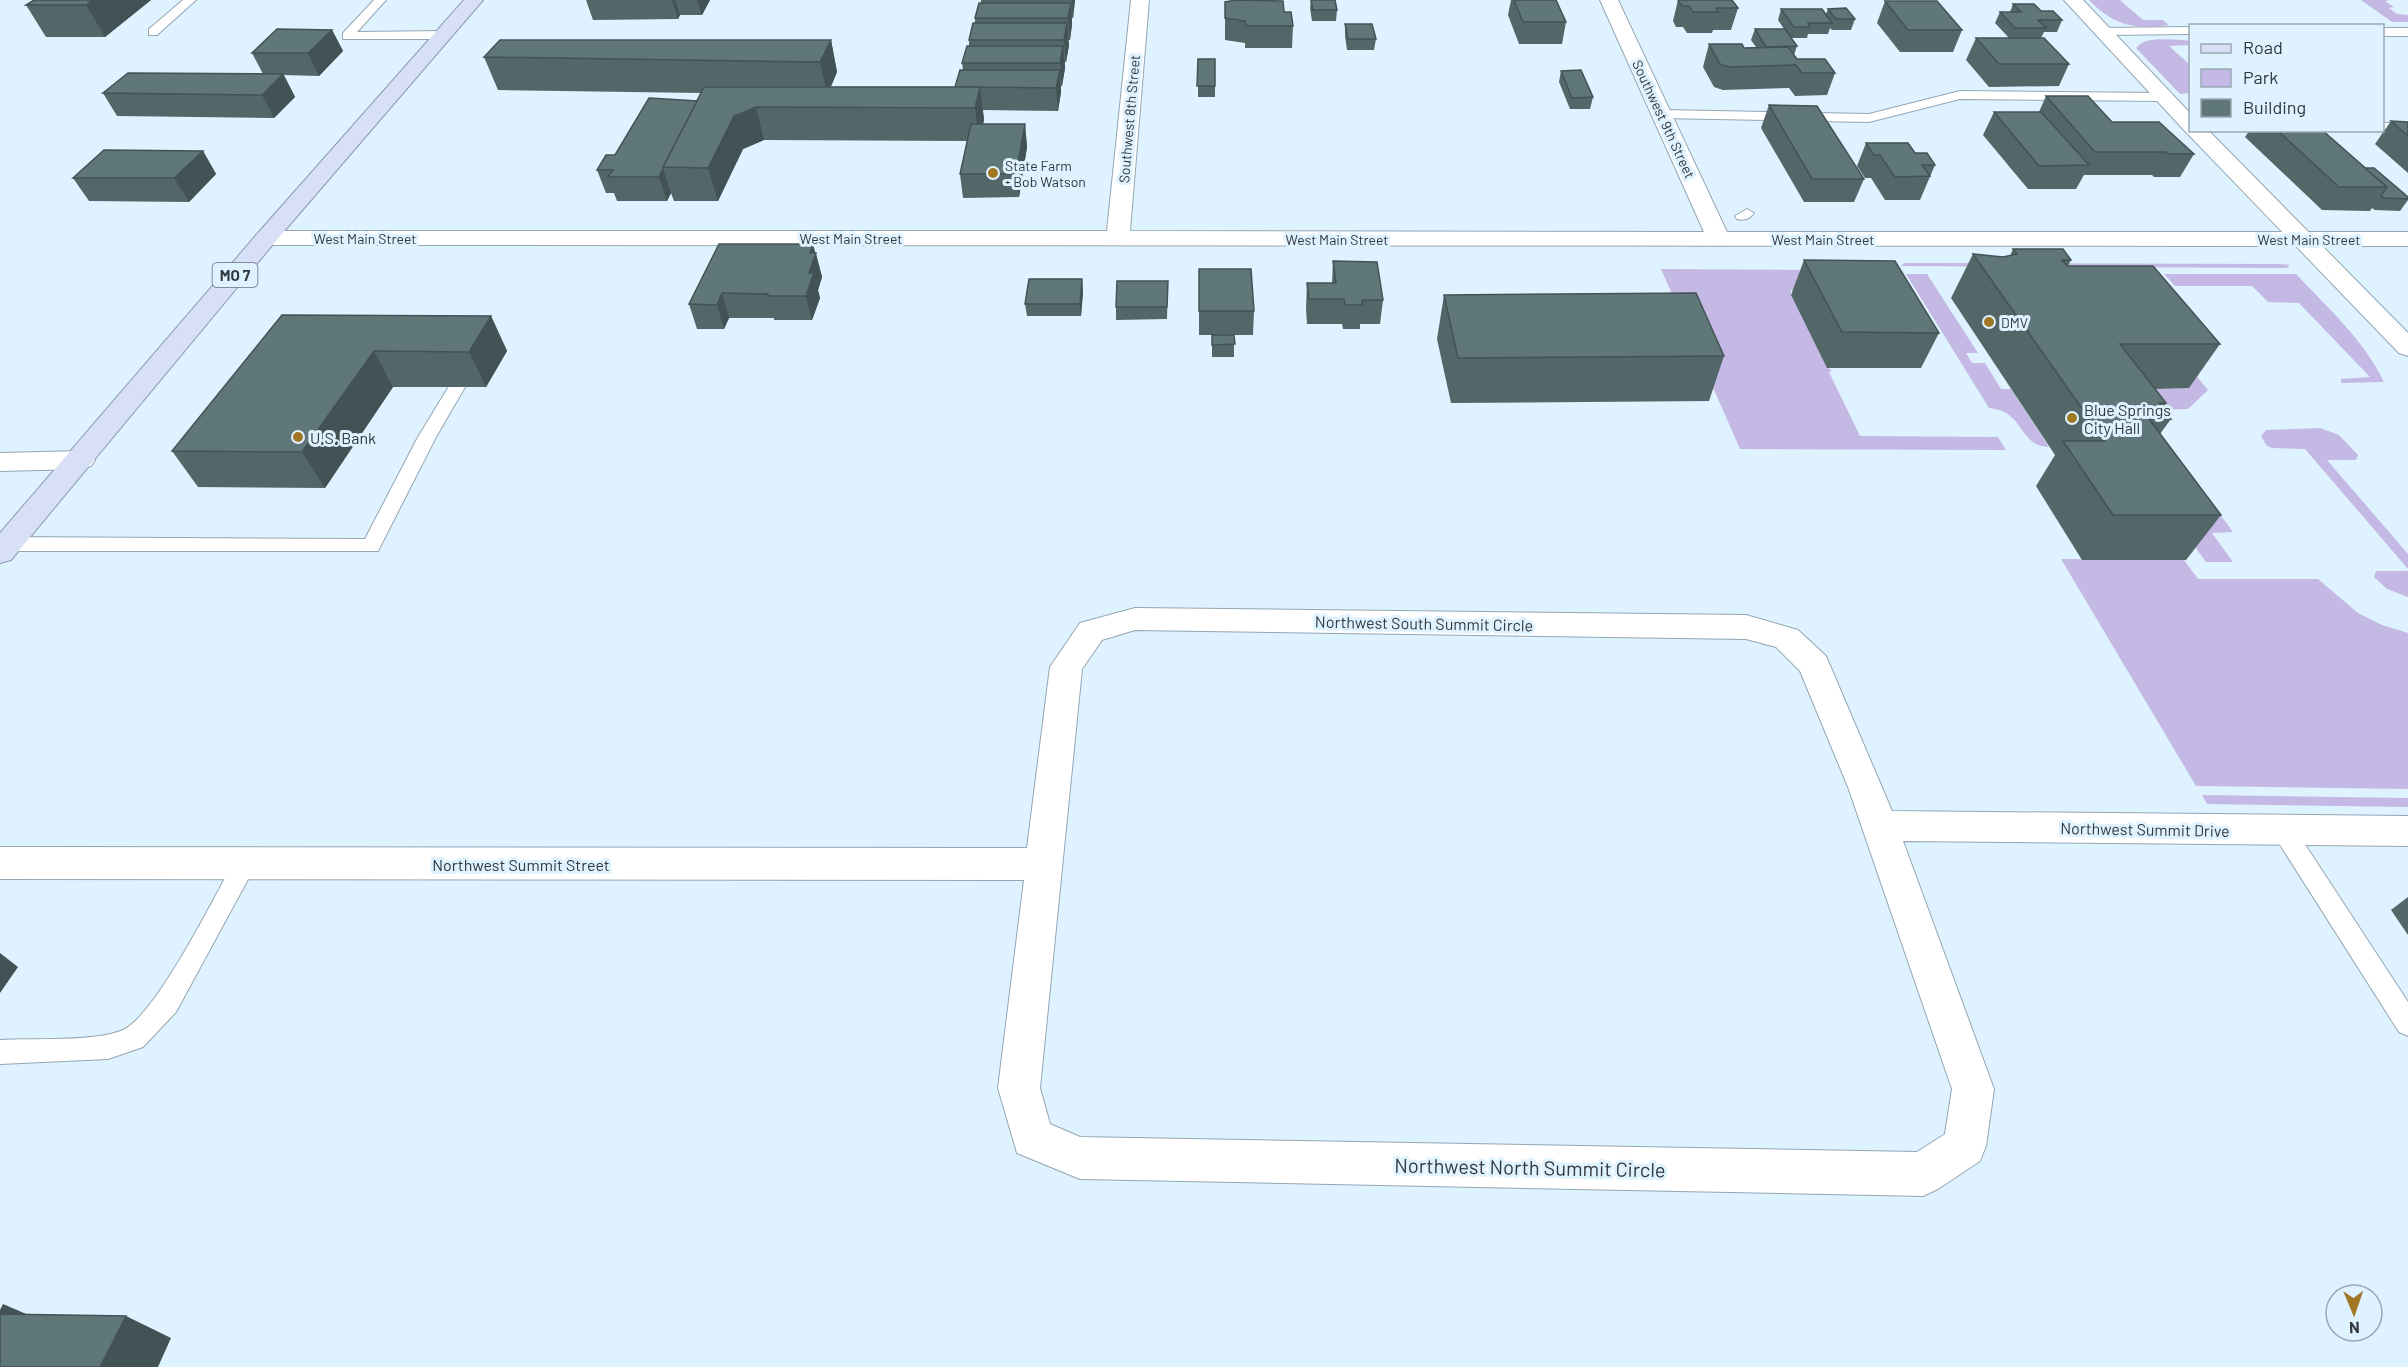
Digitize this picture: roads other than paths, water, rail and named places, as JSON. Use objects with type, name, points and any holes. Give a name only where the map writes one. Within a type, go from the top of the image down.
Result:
[{"type":"main road","name":"MO 7","points":[[4,549],[266,238],[474,0]]},
{"type":"street","name":"Southwest 8th Street","points":[[1118,238],[1140,0]]},
{"type":"street","name":"Southwest 9th Street","points":[[1609,0],[1719,239]]},
{"type":"street","points":[[2073,0],[2189,125]]},
{"type":"street","points":[[2198,132],[2408,348]]},
{"type":"street","name":"West Main Street","points":[[266,238],[2408,239]]},
{"type":"street","points":[[0,462],[81,460]]},
{"type":"street","name":"Northwest South Summit Circle","points":[[1042,864],[1066,667],[1091,631],[1135,619],[1746,627],[1787,638],[1814,665],[1882,826]]},
{"type":"street","name":"Northwest Summit Drive","points":[[1882,826],[2408,831]]},
{"type":"street","name":"Northwest North Summit Circle","points":[[1042,864],[1019,1088],[1032,1138],[1080,1158],[1923,1174],[1965,1146],[1973,1089],[1882,826]]},
{"type":"street","name":"Northwest Summit Street","points":[[0,863],[1042,864]]},
{"type":"lane","points":[[153,32],[190,0]]},
{"type":"lane","points":[[380,0],[347,36],[443,35]]},
{"type":"lane","points":[[2103,31],[2189,31]]},
{"type":"lane","points":[[2384,32],[2408,32]]},
{"type":"lane","points":[[1662,114],[1869,118],[1960,95],[2162,97]]},
{"type":"lane","points":[[2384,127],[2408,127]]},
{"type":"lane","points":[[4,549],[371,546],[427,437],[457,387]]},
{"type":"lane","points":[[2283,830],[2408,1024]]},
{"type":"lane","points":[[0,1052],[108,1047],[134,1038],[167,1004],[244,865]]},
{"type":"place","name":"State Farm - Bob Watson","points":[[993,173]]},
{"type":"place","name":"DMV","points":[[1989,322]]},
{"type":"place","name":"Blue Springs City Hall","points":[[2072,418]]},
{"type":"place","name":"U.S. Bank","points":[[298,437]]}]
